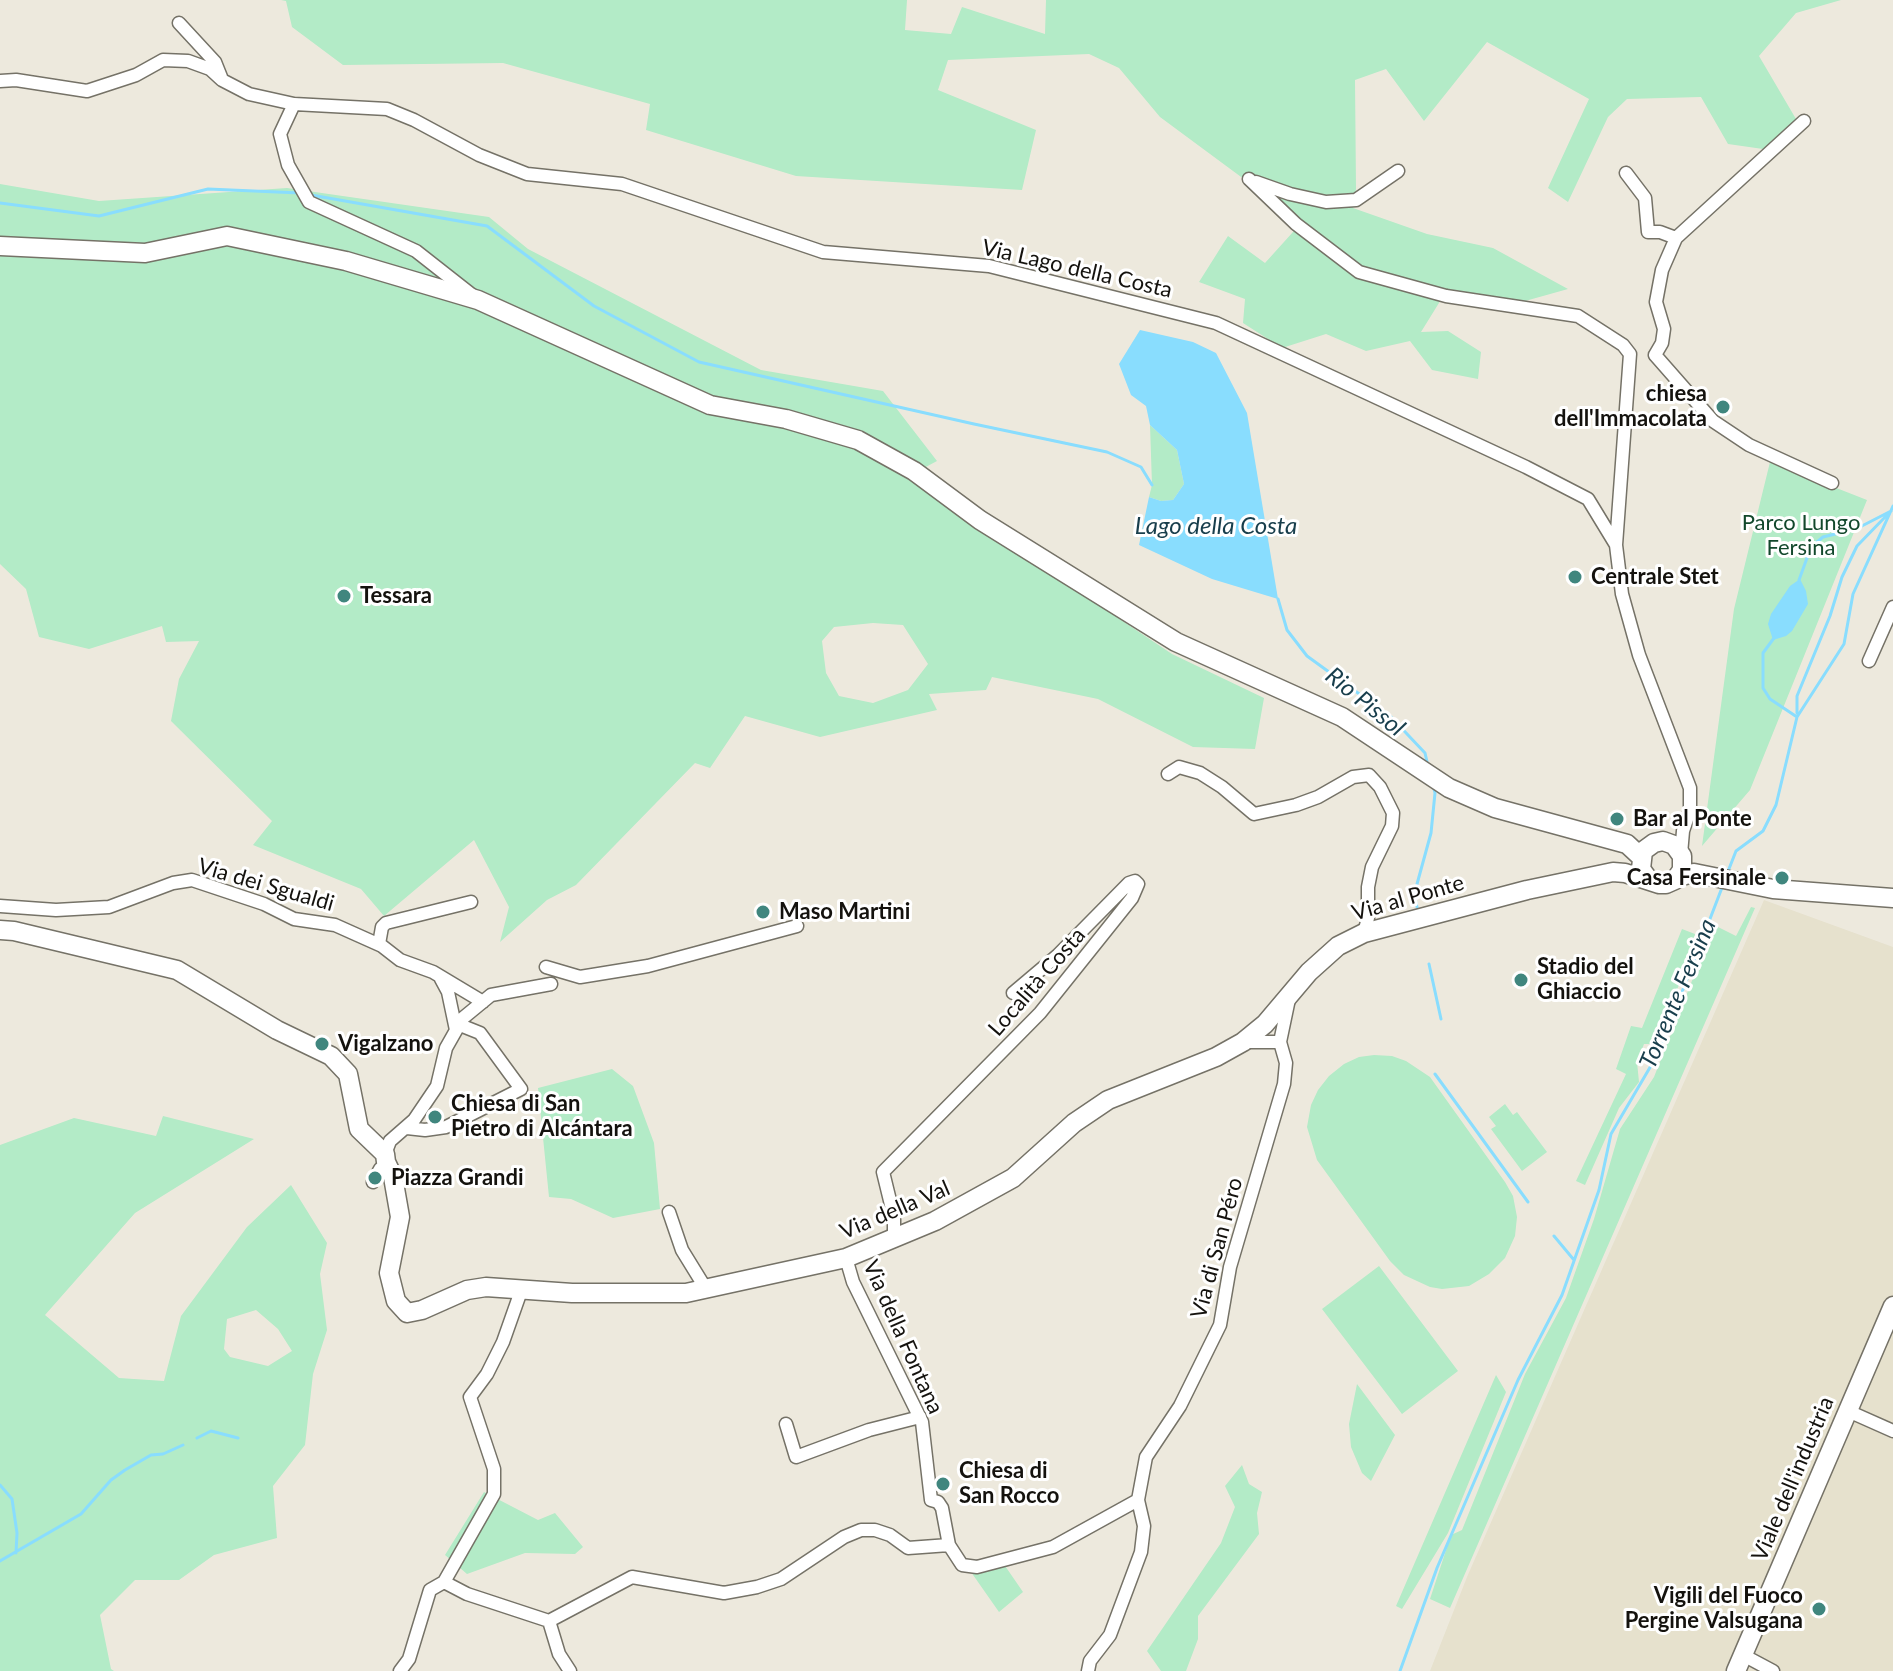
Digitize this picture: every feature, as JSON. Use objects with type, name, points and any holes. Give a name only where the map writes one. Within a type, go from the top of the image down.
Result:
[{"type":"street","points":[[179,23],[215,62],[222,80]]},
{"type":"street","name":"Via Lago della Costa","points":[[0,81],[16,80],[87,91],[136,75],[163,60],[188,61],[210,69],[222,80],[249,94],[294,104],[387,109],[479,155],[527,174],[622,184],[823,252],[989,266],[1216,323],[1526,467],[1588,499],[1616,545]]},
{"type":"street","points":[[294,104],[280,134],[288,165],[308,200],[334,215],[416,251],[478,300]]},
{"type":"street","points":[[1655,355],[1662,343],[1664,329],[1656,302],[1662,270],[1676,238],[1804,121]]},
{"type":"street","points":[[1398,171],[1356,200],[1326,202],[1290,194],[1249,179],[1296,224],[1359,272],[1446,296],[1578,316],[1623,345],[1630,354],[1616,545],[1622,594],[1639,655],[1690,787],[1690,810],[1683,831],[1684,866]]},
{"type":"street","points":[[1626,173],[1645,198],[1648,232],[1660,232],[1676,238]]},
{"type":"street","name":"Via al Ponte","points":[[0,246],[145,253],[227,236],[346,261],[478,300],[710,405],[786,419],[858,440],[914,471],[980,520],[1176,642],[1342,717],[1449,788],[1495,808],[1633,847],[1635,864],[1649,880],[1666,884],[1684,866]]},
{"type":"street","points":[[1630,354],[1655,355],[1713,421],[1749,445],[1832,483]]},
{"type":"street","points":[[1869,661],[1893,607]]},
{"type":"street","points":[[1168,774],[1179,767],[1200,773],[1254,814],[1296,805],[1318,797],[1353,777],[1369,775],[1385,794],[1393,813],[1392,826],[1372,867],[1364,933]]},
{"type":"street","points":[[1635,864],[1643,851],[1683,831]]},
{"type":"street","name":"Via al Ponte","points":[[1609,839],[1658,842]]},
{"type":"street","points":[[1658,842],[1674,845],[1684,866],[1766,888],[1893,898]]},
{"type":"street","name":"Via al Ponte","points":[[1243,1042],[1265,1024],[1309,972],[1338,946],[1364,933],[1635,864]]},
{"type":"street","name":"Via dei Sgualdi","points":[[0,906],[56,910],[109,907],[173,883],[192,880],[264,904],[294,919],[335,925],[379,944],[400,960],[433,972],[483,1002]]},
{"type":"street","name":"Località Costa","points":[[894,1238],[894,1217],[883,1172],[1040,1013],[1132,898],[1138,884],[1135,881],[1129,883],[1058,955],[1013,993]]},
{"type":"street","points":[[379,944],[382,927],[386,923],[471,902]]},
{"type":"street","points":[[546,967],[580,977],[648,966],[797,926]]},
{"type":"street","points":[[0,930],[177,970],[277,1030],[331,1056],[348,1074],[359,1129],[386,1159]]},
{"type":"street","points":[[441,979],[458,1028]]},
{"type":"street","points":[[373,1182],[397,1133],[407,1128],[437,1086],[446,1048],[463,1018],[501,992],[551,984]]},
{"type":"street","name":"Via di San Péro","points":[[1092,1670],[1090,1661],[1110,1635],[1141,1552],[1144,1526],[1138,1500],[1146,1457],[1180,1406],[1220,1325],[1230,1267],[1284,1084],[1286,1063],[1281,1038],[1290,996]]},
{"type":"street","points":[[1265,1024],[1281,1038]]},
{"type":"street","points":[[407,1128],[425,1130],[446,1127],[521,1089],[480,1033],[458,1028]]},
{"type":"street","points":[[1243,1042],[1281,1038]]},
{"type":"street","name":"Via della Val","points":[[386,1159],[393,1177],[400,1217],[389,1273],[396,1301],[407,1313],[467,1290],[486,1287],[521,1291],[686,1293],[846,1258],[935,1221],[1013,1178],[1074,1123],[1108,1100],[1216,1057],[1243,1042]]},
{"type":"street","points":[[669,1212],[682,1250],[706,1289]]},
{"type":"street","name":"Via della Fontana","points":[[846,1258],[853,1282],[920,1417],[931,1500],[938,1502],[942,1508],[949,1545],[962,1565],[977,1567],[1053,1547],[1138,1500]]},
{"type":"street","points":[[400,1671],[409,1659],[430,1590],[444,1582],[494,1494],[494,1469],[470,1397],[487,1374],[503,1342],[521,1291]]},
{"type":"street","name":"Viale dell'industria","points":[[1739,1663],[1893,1306]]},
{"type":"street","points":[[1848,1411],[1893,1431]]},
{"type":"street","points":[[786,1424],[796,1457],[869,1430],[920,1417]]},
{"type":"street","points":[[444,1582],[480,1599],[549,1621],[632,1577],[724,1593],[757,1587],[781,1579],[844,1537],[861,1530],[890,1535],[908,1548],[949,1545]]},
{"type":"street","points":[[549,1621],[559,1654],[570,1671]]},
{"type":"street","points":[[1739,1663],[1773,1671]]},
{"type":"shaded area","points":[[1764,900],[1893,947],[1893,1671],[1430,1671],[1467,1577]]},
{"type":"green space","points":[[281,0],[907,0],[905,30],[951,34],[962,7],[1045,34],[1046,0],[1841,0],[1796,13],[1759,56],[1796,119],[1770,150],[1728,144],[1701,97],[1627,99],[1608,117],[1568,202],[1548,188],[1589,99],[1487,42],[1424,121],[1386,69],[1355,80],[1356,189],[1353,208],[1427,234],[1493,248],[1568,289],[1518,303],[1447,290],[1421,332],[1448,331],[1481,352],[1478,379],[1432,370],[1410,341],[1366,351],[1326,334],[1282,348],[1243,323],[1245,299],[1199,282],[1228,236],[1265,263],[1302,222],[1160,117],[1119,68],[1089,54],[948,60],[938,90],[1036,130],[1022,190],[796,176],[646,130],[650,104],[503,63],[343,65],[292,27],[286,1]]},
{"type":"green space","points":[[0,184],[99,201],[287,188],[489,217],[528,249],[761,370],[883,391],[937,461],[907,477],[1172,654],[1264,698],[1255,749],[1193,747],[1098,699],[992,677],[986,690],[929,694],[937,710],[820,737],[745,716],[710,768],[695,763],[576,885],[547,900],[500,942],[509,907],[474,840],[384,916],[361,889],[253,845],[272,821],[171,721],[179,679],[199,641],[166,642],[162,626],[89,649],[39,637],[26,589],[0,564]],"holes":[[[873,623],[903,625],[928,664],[908,690],[873,703],[839,696],[826,673],[822,641],[834,627]]]},
{"type":"green space","points":[[1150,425],[1177,450],[1184,484],[1173,500],[1161,501],[1149,497],[1152,485]]},
{"type":"green space","name":"Parco Lungo Fersina","points":[[1770,462],[1867,500],[1750,790],[1702,846],[1734,609]]},
{"type":"green space","points":[[1751,907],[1755,908],[1450,1608],[1430,1599],[1451,1535],[1462,1530],[1525,1374],[1566,1298],[1594,1219],[1620,1129],[1654,1077],[1714,925],[1736,936]]},
{"type":"green space","points":[[1682,929],[1695,934],[1687,965],[1655,1044],[1644,1044],[1637,1062],[1639,1082],[1619,1108],[1585,1185],[1576,1181],[1626,1074],[1616,1069],[1631,1026],[1642,1028]]},
{"type":"green space","points":[[1374,1055],[1406,1061],[1430,1077],[1513,1196],[1517,1217],[1515,1236],[1505,1258],[1489,1274],[1469,1286],[1430,1287],[1404,1275],[1390,1261],[1317,1160],[1307,1127],[1311,1105],[1318,1090],[1344,1064]]},
{"type":"green space","points":[[612,1069],[633,1086],[654,1143],[660,1209],[613,1218],[571,1199],[549,1197],[538,1088]]},
{"type":"green space","points":[[1505,1104],[1513,1115],[1517,1112],[1547,1152],[1522,1171],[1491,1129],[1496,1126],[1489,1117]]},
{"type":"green space","points":[[163,1116],[254,1139],[135,1213],[45,1315],[119,1378],[164,1381],[181,1316],[247,1227],[291,1185],[327,1243],[320,1274],[327,1330],[313,1374],[305,1445],[273,1486],[277,1538],[214,1555],[179,1580],[135,1580],[100,1615],[111,1669],[114,1671],[0,1671],[0,1145],[74,1118],[156,1136]],"holes":[[[256,1310],[278,1329],[292,1351],[268,1366],[230,1357],[224,1349],[227,1319]]]},
{"type":"green space","points":[[1379,1266],[1458,1371],[1402,1414],[1322,1309]]},
{"type":"green space","points":[[1496,1375],[1506,1392],[1448,1533],[1402,1609],[1396,1606]]},
{"type":"green space","points":[[1357,1384],[1395,1435],[1371,1481],[1362,1473],[1351,1447],[1349,1424]]},
{"type":"green space","points":[[1242,1465],[1249,1484],[1262,1492],[1257,1513],[1259,1534],[1198,1616],[1198,1639],[1186,1671],[1161,1671],[1147,1651],[1221,1543],[1235,1507],[1225,1486]]},
{"type":"green space","points":[[484,1492],[538,1520],[555,1513],[583,1547],[575,1554],[525,1553],[467,1574],[445,1555]]},
{"type":"green space","points":[[1001,1560],[1023,1592],[999,1612],[971,1572]]},
{"type":"water","name":"Lago della Costa","points":[[1140,330],[1193,342],[1216,353],[1247,413],[1278,599],[1212,579],[1139,545],[1149,497],[1161,501],[1173,500],[1184,484],[1177,450],[1150,425],[1146,406],[1131,395],[1119,364]]},
{"type":"water","points":[[1800,579],[1808,604],[1792,631],[1773,640],[1768,624],[1771,614],[1790,586]]},
{"type":"waterway","points":[[0,203],[99,216],[208,189],[300,193]]},
{"type":"waterway","points":[[311,195],[487,226],[594,306],[699,362],[1107,452],[1141,467],[1152,485]]},
{"type":"waterway","name":"Torrente Fersina","points":[[1727,874],[1736,851],[1763,831],[1776,805],[1797,717],[1844,644],[1853,594],[1893,506]]},
{"type":"waterway","points":[[1799,580],[1811,547],[1823,537],[1856,529],[1891,511]]},
{"type":"waterway","points":[[1797,713],[1797,696],[1830,616],[1842,577],[1857,546],[1888,514]]},
{"type":"waterway","name":"Rio Pissol","points":[[1278,599],[1287,630],[1307,656],[1391,717],[1425,753],[1428,766]]},
{"type":"waterway","points":[[1774,638],[1763,653],[1763,688],[1770,699],[1797,717]]},
{"type":"waterway","name":"Rio Pissol","points":[[1417,907],[1414,895],[1431,833],[1433,785]]},
{"type":"waterway","name":"Torrente Fersina","points":[[1400,1671],[1437,1568],[1518,1380],[1562,1295],[1599,1190],[1611,1134],[1659,1052],[1723,885]]},
{"type":"waterway","name":"Rio Pissol","points":[[1429,964],[1441,1019]]},
{"type":"waterway","name":"Rio Pissol","points":[[1435,1074],[1528,1202]]},
{"type":"waterway","name":"Rio Pissol","points":[[1554,1236],[1574,1260]]},
{"type":"waterway","points":[[197,1438],[211,1431],[238,1438]]},
{"type":"waterway","points":[[0,1561],[81,1514],[111,1480],[125,1470],[151,1455],[163,1454],[183,1445]]},
{"type":"waterway","points":[[0,1485],[12,1499],[17,1533],[16,1553]]},
{"type":"place","name":"chiesa dell'Immacolata","points":[[1723,407]]},
{"type":"place","name":"Centrale Stet","points":[[1575,577]]},
{"type":"place","name":"Tessara","points":[[344,596]]},
{"type":"place","name":"Bar al Ponte","points":[[1617,819]]},
{"type":"place","name":"Casa Fersinale","points":[[1782,878]]},
{"type":"place","name":"Maso Martini","points":[[763,912]]},
{"type":"place","name":"Stadio del Ghiaccio","points":[[1521,980]]},
{"type":"place","name":"Vigalzano","points":[[322,1044]]},
{"type":"place","name":"Chiesa di San Pietro di Alcántara","points":[[435,1117]]},
{"type":"place","name":"Piazza Grandi","points":[[375,1178]]},
{"type":"place","name":"Chiesa di San Rocco","points":[[943,1484]]},
{"type":"place","name":"Vigili del Fuoco Pergine Valsugana","points":[[1819,1609]]}]
